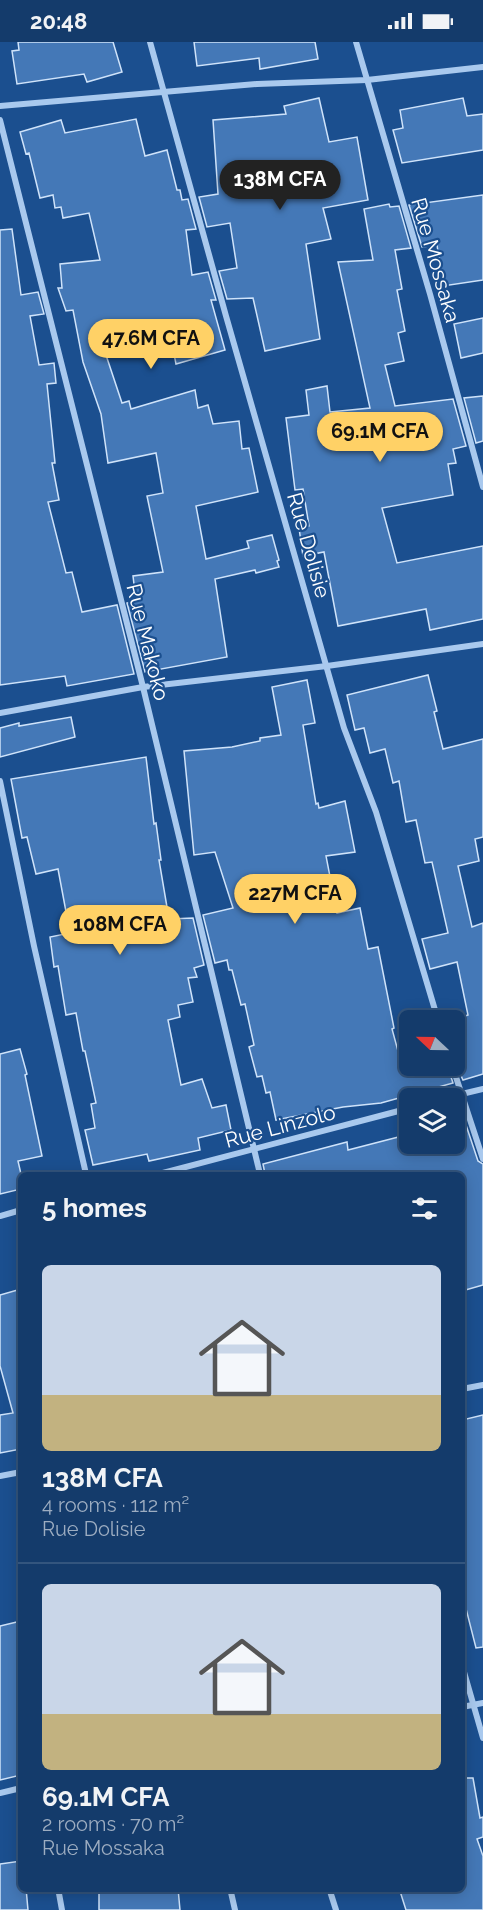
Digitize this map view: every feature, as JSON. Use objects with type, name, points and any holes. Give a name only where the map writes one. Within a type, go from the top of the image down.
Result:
[{"type":"street","name":"Rue Dolisie","points":[[150,42],[344,728],[375,812],[435,1010]]},
{"type":"street","name":"Rue Mossaka","points":[[356,42],[430,294],[483,487]]},
{"type":"street","points":[[0,106],[257,84],[367,80],[483,67]]},
{"type":"street","name":"Rue Makoko","points":[[0,120],[143,687],[260,1172]]},
{"type":"street","points":[[0,713],[143,687],[327,666],[483,644]]},
{"type":"street","points":[[0,781],[34,946],[86,1172]]},
{"type":"street","points":[[465,1093],[483,1089]]},
{"type":"street","points":[[465,1108],[483,1159]]},
{"type":"street","name":"Rue Linzolo","points":[[167,1172],[399,1111]]},
{"type":"street","points":[[0,1216],[18,1211]]},
{"type":"street","points":[[465,1388],[483,1385]]},
{"type":"street","points":[[0,1476],[18,1473]]},
{"type":"street","points":[[465,1675],[483,1738]]},
{"type":"street","points":[[465,1706],[483,1703]]},
{"type":"street","points":[[0,1793],[18,1789]]},
{"type":"street","points":[[59,1892],[62,1910]]},
{"type":"street","points":[[231,1892],[235,1910]]},
{"type":"street","points":[[330,1892],[336,1910]]},
{"type":"building","points":[[18,42],[113,42],[122,72],[87,82],[84,74],[17,84],[12,51],[19,50]]},
{"type":"building","points":[[194,42],[315,42],[318,59],[260,69],[259,58],[197,66]]},
{"type":"building","points":[[319,98],[329,142],[357,137],[368,200],[323,208],[331,239],[306,244],[320,339],[265,351],[253,298],[227,299],[219,271],[237,268],[230,223],[207,227],[199,197],[218,194],[213,120],[286,114],[284,106]]},
{"type":"building","points":[[463,98],[467,116],[483,114],[483,150],[402,163],[393,130],[403,128],[400,110]]},
{"type":"building","points":[[136,119],[145,156],[167,150],[177,190],[180,190],[182,200],[188,199],[196,229],[186,230],[192,275],[208,272],[216,300],[211,300],[225,350],[176,364],[173,349],[154,352],[153,345],[106,355],[122,403],[129,401],[131,409],[195,390],[198,408],[208,405],[213,424],[239,421],[242,449],[249,448],[258,492],[196,506],[206,559],[249,548],[247,541],[272,535],[279,560],[277,561],[279,567],[215,579],[227,657],[145,672],[127,603],[136,601],[133,576],[163,572],[147,496],[163,493],[156,453],[108,463],[101,414],[83,362],[73,310],[66,311],[58,288],[62,288],[60,264],[100,260],[89,213],[63,218],[61,207],[55,208],[53,195],[40,198],[29,153],[26,154],[20,132],[61,120],[65,133]]},
{"type":"building","points":[[483,195],[483,280],[443,286],[437,245],[422,247],[409,205]]},
{"type":"building","points":[[389,204],[390,207],[399,206],[411,248],[395,250],[402,289],[397,290],[405,331],[398,333],[404,361],[385,365],[395,406],[453,399],[466,446],[453,449],[456,463],[448,464],[453,495],[382,508],[397,563],[483,546],[483,619],[430,630],[426,609],[338,626],[324,552],[303,556],[299,528],[309,526],[303,489],[295,490],[286,418],[309,415],[306,390],[327,386],[330,412],[370,408],[338,262],[373,260],[364,209]]},
{"type":"building","points":[[12,229],[21,295],[38,292],[44,314],[30,316],[39,365],[54,363],[56,383],[47,384],[55,463],[52,463],[59,500],[48,502],[66,573],[72,572],[82,612],[117,605],[134,674],[67,686],[65,676],[0,685],[0,230]]},
{"type":"building","points":[[483,318],[483,353],[461,358],[454,324]]},
{"type":"building","points":[[483,396],[483,441],[476,443],[464,398]]},
{"type":"building","points":[[428,675],[443,749],[483,739],[483,837],[475,839],[479,861],[458,866],[472,927],[483,923],[483,1074],[463,1080],[461,1076],[465,1076],[465,1016],[468,1015],[457,962],[430,969],[422,939],[448,933],[432,862],[425,863],[416,820],[406,822],[399,781],[393,783],[385,749],[370,753],[364,728],[355,730],[347,695]]},
{"type":"building","points":[[307,680],[315,723],[303,725],[316,804],[318,803],[319,808],[345,801],[355,852],[326,856],[337,913],[360,908],[368,949],[378,947],[394,1028],[392,1029],[399,1055],[399,1076],[451,1076],[453,1083],[435,1088],[399,1088],[399,1098],[381,1103],[343,1107],[276,1120],[270,1092],[266,1093],[262,1076],[257,1077],[249,1047],[254,1045],[245,1004],[241,1005],[232,970],[229,970],[227,960],[215,963],[203,915],[233,908],[215,852],[194,855],[184,751],[232,747],[260,741],[260,738],[281,735],[272,687]]},
{"type":"building","points":[[71,717],[75,737],[0,757],[0,728],[19,723],[19,726]]},
{"type":"building","points":[[146,757],[169,919],[193,918],[204,965],[194,968],[197,977],[188,978],[193,1002],[178,1005],[180,1017],[168,1020],[181,1085],[202,1079],[212,1108],[226,1105],[231,1130],[198,1138],[200,1150],[149,1161],[147,1154],[93,1165],[85,1130],[95,1128],[91,1104],[96,1103],[76,1013],[66,1015],[58,966],[54,967],[50,937],[70,933],[58,869],[36,874],[27,837],[22,838],[11,779]]},
{"type":"building","points":[[20,1049],[27,1074],[25,1075],[42,1156],[18,1161],[21,1172],[18,1172],[18,1190],[0,1194],[0,1054]]},
{"type":"building","points":[[465,1122],[478,1161],[483,1164],[483,1285],[465,1290],[465,1172],[265,1172],[263,1164],[347,1142],[348,1150],[399,1137],[399,1154],[465,1154]]},
{"type":"building","points":[[18,1290],[18,1450],[0,1453],[0,1415],[13,1413],[0,1366],[0,1295]]},
{"type":"building","points":[[483,1415],[483,1647],[476,1648],[465,1605],[465,1419]]},
{"type":"building","points":[[18,1622],[18,1776],[0,1780],[0,1626]]},
{"type":"building","points":[[465,1778],[473,1778],[480,1818],[483,1817],[483,1837],[477,1839],[483,1856],[483,1910],[406,1910],[400,1892],[465,1892]]},
{"type":"building","points":[[18,1861],[18,1892],[26,1892],[28,1910],[0,1910],[0,1864]]},
{"type":"building","points":[[99,1892],[178,1892],[180,1910],[99,1910]]}]
